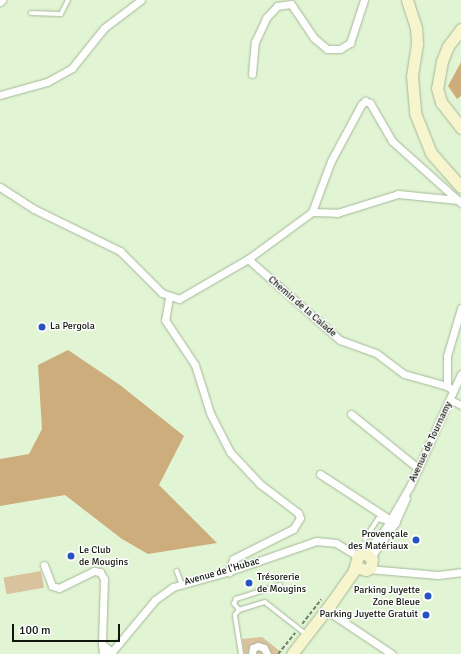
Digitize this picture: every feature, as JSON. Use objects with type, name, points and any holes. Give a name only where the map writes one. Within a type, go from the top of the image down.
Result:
[{"type":"main road","points":[[407,0],[416,28],[417,44],[412,76],[416,113],[431,153],[461,187]]},
{"type":"main road","points":[[461,29],[448,46],[442,61],[437,88],[441,102],[461,128]]},
{"type":"main road","name":"Avenue de Tournamy","points":[[292,654],[303,631],[365,562]]},
{"type":"street","points":[[0,95],[47,82],[72,68],[104,28],[141,0]]},
{"type":"street","points":[[252,74],[255,42],[266,18],[277,6],[291,4],[314,38],[327,49],[340,49],[350,43],[364,0]]},
{"type":"street","points":[[0,187],[34,209],[120,251],[169,298],[179,299],[187,296],[248,259],[312,212],[330,161],[361,105],[365,101],[370,103],[392,141],[460,201]]},
{"type":"street","points":[[312,212],[337,213],[398,194],[460,201]]},
{"type":"street","name":"Chemin de la Calade","points":[[248,259],[340,340],[376,353],[404,374],[447,386],[455,391]]},
{"type":"street","points":[[169,298],[165,320],[195,365],[210,414],[230,452],[260,484],[298,512],[300,518],[293,529],[237,556],[230,563],[229,572]]},
{"type":"street","points":[[447,386],[449,346],[461,308]]},
{"type":"street","name":"Avenue de Tournamy","points":[[365,562],[391,522],[419,469],[455,391],[461,374]]},
{"type":"street","points":[[451,400],[461,405]]},
{"type":"street","points":[[350,414],[419,469]]},
{"type":"street","points":[[320,474],[391,522]]},
{"type":"street","name":"Avenue de l'Hubac","points":[[111,653],[163,592],[182,584],[229,572],[316,541],[336,543],[365,562]]},
{"type":"street","points":[[365,562],[389,572],[438,575],[461,572]]},
{"type":"street","points":[[44,565],[52,586],[59,588],[94,571],[100,572],[104,579],[103,654]]},
{"type":"street","points":[[327,604],[392,654]]},
{"type":"street","points":[[102,644],[111,653]]},
{"type":"street","points":[[252,654],[253,648],[258,646],[264,648],[267,654]]},
{"type":"lane","points":[[31,13],[61,14],[68,0]]},
{"type":"lane","points":[[365,539],[378,520],[391,522]]},
{"type":"lane","points":[[177,571],[182,584]]},
{"type":"lane","points":[[239,610],[234,604],[236,599],[280,585]]},
{"type":"lane","points":[[241,654],[235,615],[239,610],[265,602],[303,631]]},
{"type":"path","points":[[278,654],[303,631],[327,604]]},
{"type":"shaded area","points":[[461,62],[461,96],[457,99],[448,86]]},
{"type":"shaded area","points":[[68,350],[120,385],[184,436],[159,485],[217,543],[148,554],[122,539],[65,495],[0,506],[0,459],[29,454],[42,429],[38,365]]},
{"type":"shaded area","points":[[41,571],[44,588],[7,594],[4,578]]},
{"type":"shaded area","points":[[262,637],[280,651],[278,654],[244,654],[242,639]]},
{"type":"place","name":"La Pergola","points":[[42,327]]},
{"type":"place","name":"Provençale des Matériaux","points":[[416,540]]},
{"type":"place","name":"Le Club de Mougins","points":[[71,556]]},
{"type":"place","name":"Trésorerie de Mougins","points":[[249,583]]},
{"type":"place","name":"Parking Juyette Zone Bleue","points":[[428,596]]},
{"type":"place","name":"Parking Juyette Gratuit","points":[[426,615]]}]
